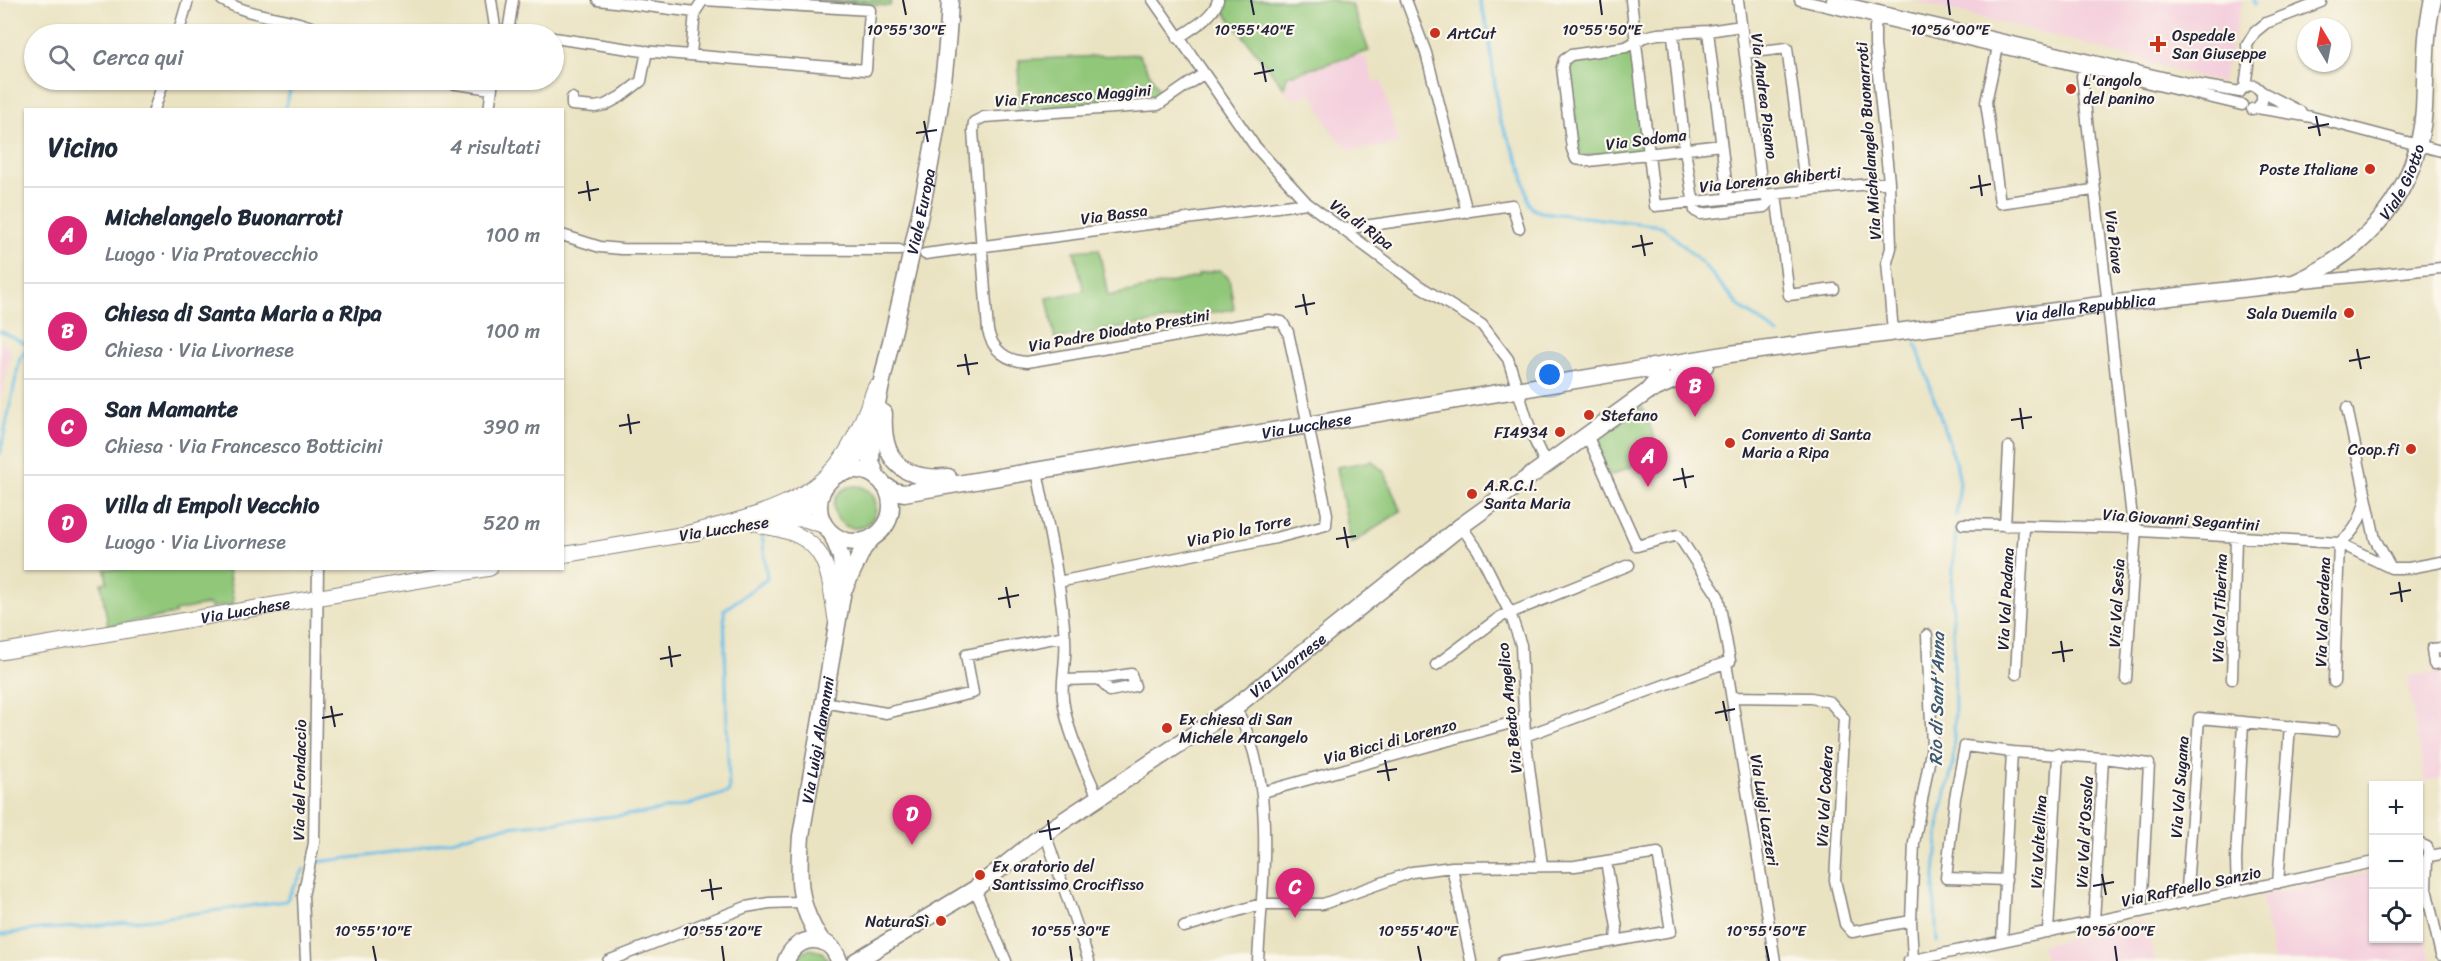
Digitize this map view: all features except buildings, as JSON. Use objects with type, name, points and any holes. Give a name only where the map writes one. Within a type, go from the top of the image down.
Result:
[{"type":"main road","name":"Viale Europa","points":[[881,481],[871,461],[873,421],[941,102],[950,0]]},
{"type":"main road","name":"Viale Giotto","points":[[2294,283],[2345,256],[2379,223],[2411,170],[2424,112],[2425,53],[2433,0]]},
{"type":"main road","name":"Via della Repubblica","points":[[1730,354],[2108,304],[2294,283]]},
{"type":"main road","name":"Via Lucchese","points":[[779,519],[808,508],[821,496],[830,480],[846,472],[862,471],[894,491],[904,493],[1730,354]]},
{"type":"main road","name":"Via Livornese","points":[[856,961],[930,914],[975,889],[1045,834],[1235,707],[1461,526],[1647,392],[1730,354]]},
{"type":"main road","points":[[887,358],[883,421],[886,446],[905,470],[915,476],[931,478],[995,471],[1037,471]]},
{"type":"main road","points":[[689,533],[769,511],[791,501],[831,471],[846,453],[858,430],[887,358]]},
{"type":"main road","points":[[1644,370],[1659,372],[1661,376],[1647,392]]},
{"type":"main road","name":"Viale Europa","points":[[846,472],[861,450],[873,421]]},
{"type":"main road","points":[[873,537],[887,523],[891,513],[889,494],[881,481]]},
{"type":"main road","points":[[821,496],[821,517],[829,530]]},
{"type":"main road","name":"Via Lucchese","points":[[564,555],[779,519],[804,519],[848,541],[857,542],[873,537]]},
{"type":"main road","points":[[727,527],[747,525],[777,528],[797,534],[812,544],[822,557],[829,575],[837,627]]},
{"type":"main road","name":"Via Luigi Alamanni","points":[[794,946],[800,926],[801,836],[843,590],[841,557],[829,530]]},
{"type":"main road","name":"Via Luigi Alamanni","points":[[843,590],[863,549],[873,537]]},
{"type":"main road","name":"Via Lucchese","points":[[0,652],[478,570]]},
{"type":"main road","name":"Via Luigi Alamanni","points":[[800,896],[804,909],[821,940]]},
{"type":"main road","points":[[786,961],[794,946],[807,940],[821,940],[835,951],[839,961]]},
{"type":"street","points":[[181,24],[188,0]]},
{"type":"street","points":[[222,0],[262,15],[298,24]]},
{"type":"street","points":[[491,0],[495,24]]},
{"type":"street","points":[[509,24],[513,0]]},
{"type":"street","points":[[598,0],[694,12]]},
{"type":"street","points":[[564,39],[647,51],[866,70],[870,10],[703,0],[694,12],[691,54]]},
{"type":"street","name":"Via di Ripa","points":[[1153,0],[1254,145],[1307,203],[1418,285],[1482,326],[1508,359],[1532,435],[1546,465]]},
{"type":"street","points":[[1178,38],[1202,21],[1216,7],[1218,0]]},
{"type":"street","points":[[1406,0],[1426,53],[1467,212]]},
{"type":"street","points":[[1631,0],[1649,155]]},
{"type":"street","name":"Via Andrea Pisano","points":[[1738,0],[1763,195]]},
{"type":"street","points":[[1800,0],[2242,105],[2249,109],[2257,108],[2312,117],[2441,151]]},
{"type":"street","points":[[1832,0],[2193,84],[2242,89],[2251,85],[2312,117]]},
{"type":"street","points":[[2242,105],[2239,99],[2248,65],[2247,45],[2255,32],[2266,22],[2321,2],[2321,0]]},
{"type":"street","name":"Via Michelangelo Buonarroti","points":[[1877,19],[1875,45],[1888,182],[1892,248],[1887,262],[1893,332]]},
{"type":"street","points":[[1636,41],[1658,34],[1673,35],[1741,26]]},
{"type":"street","points":[[1708,31],[1728,199]]},
{"type":"street","points":[[1673,35],[1685,150],[1695,211],[1701,214],[1764,207],[1776,194]]},
{"type":"street","name":"Via Sodoma","points":[[1636,41],[1626,47],[1571,55],[1564,60],[1562,67],[1572,149],[1576,159],[1589,161],[1721,145]]},
{"type":"street","points":[[1998,47],[1986,102],[2000,202],[2093,190]]},
{"type":"street","points":[[1745,53],[1787,48],[1806,190]]},
{"type":"street","points":[[572,98],[572,105],[595,107],[605,105],[620,97],[640,81],[647,51]]},
{"type":"street","points":[[2248,65],[2260,90],[2262,102],[2257,108]]},
{"type":"street","name":"Via Piave","points":[[2084,67],[2082,76],[2093,190],[2129,496],[2136,528]]},
{"type":"street","name":"Via Francesco Maggini","points":[[974,122],[984,117],[1158,105],[1203,74]]},
{"type":"street","points":[[155,108],[161,90]]},
{"type":"street","points":[[489,108],[491,90]]},
{"type":"street","name":"Via Padre Diodato Prestini","points":[[974,122],[988,331],[991,342],[998,351],[1017,362],[1028,362],[1269,320],[1282,322]]},
{"type":"street","name":"Via Lorenzo Ghiberti","points":[[1649,155],[1655,206],[1888,182]]},
{"type":"street","points":[[1776,194],[1789,295],[1834,289]]},
{"type":"street","name":"Via Bassa","points":[[925,254],[1307,203]]},
{"type":"street","points":[[1343,229],[1512,205],[1519,228]]},
{"type":"street","points":[[564,236],[600,248],[621,249],[899,250]]},
{"type":"street","name":"Via della Repubblica","points":[[2294,283],[2441,268]]},
{"type":"street","name":"Via Pio la Torre","points":[[1058,582],[1276,538],[1326,525],[1327,514],[1288,332],[1282,322]]},
{"type":"street","points":[[2347,408],[2380,552],[2391,568],[2409,568],[2441,562]]},
{"type":"street","name":"Via Luigi Lazzeri","points":[[1587,435],[1637,546],[1678,535],[1718,596],[1775,961]]},
{"type":"street","points":[[2005,526],[2009,447]]},
{"type":"street","points":[[1037,471],[1058,582],[1065,636],[1067,657],[1063,698],[1070,729],[1098,798]]},
{"type":"street","points":[[2339,543],[2349,537],[2361,521],[2366,498]]},
{"type":"street","name":"Via Giovanni Segantini","points":[[1963,524],[2136,528],[2141,531],[2339,543],[2391,568]]},
{"type":"street","name":"Via Beato Angelico","points":[[1461,526],[1478,550],[1510,613],[1521,645],[1526,736],[1542,865]]},
{"type":"street","name":"Via Val Padana","points":[[2016,674],[2024,527]]},
{"type":"street","name":"Via Val Sesia","points":[[2126,680],[2136,528]]},
{"type":"street","name":"Via Val Tiberina","points":[[2232,679],[2236,538]]},
{"type":"street","points":[[2370,558],[2375,538]]},
{"type":"street","name":"Via Val Gardena","points":[[2334,682],[2339,543]]},
{"type":"street","points":[[1436,664],[1500,618],[1629,565]]},
{"type":"street","name":"Via del Fondaccio","points":[[306,961],[303,896],[314,843],[318,570]]},
{"type":"street","points":[[1911,960],[1914,843],[1932,746],[1927,635]]},
{"type":"street","points":[[823,702],[886,713],[973,693],[966,655],[1065,636]]},
{"type":"street","points":[[2441,648],[2432,649],[2434,664],[2441,663]]},
{"type":"street","points":[[1526,736],[1728,662]]},
{"type":"street","points":[[1064,680],[1099,679]]},
{"type":"street","name":"Via Val Codera","points":[[1732,697],[1811,698],[1830,702],[1844,718],[1835,880],[1845,924],[1852,932],[1911,921]]},
{"type":"street","points":[[1235,707],[1245,723],[1263,792],[1264,848],[1258,961]]},
{"type":"street","name":"Via Val Sugana","points":[[2186,903],[2199,718],[2244,722]]},
{"type":"street","name":"Via Bicci di Lorenzo","points":[[1263,792],[1525,719]]},
{"type":"street","points":[[2237,892],[2236,860],[2244,722],[2334,731]]},
{"type":"street","points":[[2278,883],[2289,726]]},
{"type":"street","name":"Via Valtellina","points":[[2006,880],[1946,878],[1955,798],[1965,746],[2012,752],[2103,758]]},
{"type":"street","name":"Via Valtellina","points":[[2002,941],[2012,752]]},
{"type":"street","name":"Via Valtellina","points":[[2048,932],[2058,754]]},
{"type":"street","name":"Via Val d'Ossola","points":[[2094,922],[2103,758],[2149,764],[2141,912]]},
{"type":"street","points":[[1045,834],[1089,961]]},
{"type":"street","points":[[2423,844],[2441,849]]},
{"type":"street","points":[[2423,846],[2428,850],[2425,861],[2426,888],[2441,955]]},
{"type":"street","points":[[1184,927],[1261,904],[1323,904],[1412,872],[1452,867],[1575,866],[1658,853],[1671,931],[1504,961]]},
{"type":"street","points":[[2425,861],[2441,854]]},
{"type":"street","points":[[1606,861],[1617,928],[1616,940]]},
{"type":"street","name":"Via Raffaello Sanzio","points":[[1911,960],[1927,959],[2369,863]]},
{"type":"street","points":[[1452,867],[1471,961]]},
{"type":"street","points":[[2423,883],[2426,888]]},
{"type":"street","points":[[975,889],[1006,961]]},
{"type":"street","points":[[608,961],[746,907],[800,896]]},
{"type":"shaded area","name":"Ospedale San Giuseppe","points":[[1911,0],[2242,0],[2242,3],[2222,83],[2066,39]]},
{"type":"shaded area","points":[[1361,55],[1362,58],[1366,57],[1374,83],[1381,80],[1399,144],[1350,151],[1330,129],[1312,93],[1293,99],[1285,91],[1289,77]]},
{"type":"shaded area","points":[[0,339],[11,351],[0,404]]},
{"type":"shaded area","points":[[2441,672],[2441,778],[2425,781],[2407,676]]},
{"type":"shaded area","points":[[2369,873],[2369,943],[2423,943],[2423,924],[2431,961],[2274,961],[2261,895]]},
{"type":"shaded area","points":[[2144,921],[2155,961],[2046,961],[2041,945]]},
{"type":"green space","points":[[800,0],[891,0],[890,6]]},
{"type":"green space","points":[[1225,0],[1333,0],[1352,5],[1369,51],[1287,76],[1284,88],[1223,10]]},
{"type":"green space","points":[[1633,50],[1643,151],[1580,156],[1569,59]]},
{"type":"green space","points":[[1139,54],[1161,94],[1154,102],[1018,109],[1019,60]]},
{"type":"green space","points":[[1099,249],[1108,296],[1198,277],[1198,274],[1219,270],[1229,278],[1234,309],[1055,339],[1047,298],[1084,291],[1074,251]]},
{"type":"green space","points":[[1642,407],[1661,453],[1610,476],[1593,441]]},
{"type":"green space","points":[[1372,461],[1385,473],[1401,511],[1351,544],[1337,467]]},
{"type":"green space","points":[[855,486],[870,492],[876,507],[870,522],[855,528],[840,522],[834,507],[840,492]]},
{"type":"green space","points":[[105,570],[228,570],[234,604],[211,608],[210,604],[175,611],[175,614],[108,626],[101,583],[107,582]]},
{"type":"green space","points":[[810,949],[822,952],[829,961],[796,961],[800,954]]},
{"type":"waterway","name":"Rio di Sant'Anna","points":[[1480,0],[1488,29],[1499,119],[1520,163],[1529,204],[1533,209],[1541,212],[1662,226],[1704,265],[1739,306],[1778,334]]},
{"type":"waterway","points":[[2254,0],[2255,5]]},
{"type":"waterway","points":[[286,108],[290,90]]},
{"type":"waterway","points":[[0,331],[24,343]]},
{"type":"waterway","name":"Rio di Sant'Anna","points":[[1916,344],[1957,467],[1960,483],[1956,516]]},
{"type":"waterway","points":[[0,454],[20,358],[24,353]]},
{"type":"waterway","name":"Rio di Sant'Anna","points":[[1937,942],[1934,887],[1940,816],[1953,765],[1955,706],[1952,584],[1956,527]]},
{"type":"waterway","points":[[317,862],[407,851],[499,828],[644,813],[686,805],[729,792],[724,610],[767,579],[762,532]]},
{"type":"waterway","points":[[0,935],[39,929],[84,927],[160,918],[286,901],[304,869]]},
{"type":"place","name":"ArtCut","points":[[1435,33]]},
{"type":"place","name":"Ospedale San Giuseppe","points":[[2158,44]]},
{"type":"place","name":"L'angolo del panino","points":[[2071,89]]},
{"type":"place","name":"Poste Italiane","points":[[2370,169]]},
{"type":"place","name":"Sala Duemila","points":[[2349,313]]},
{"type":"place","name":"Stefano","points":[[1589,415]]},
{"type":"place","name":"Chiesa di Santa Maria a Ripa","points":[[1695,417]]},
{"type":"place","name":"FI4934","points":[[1560,432]]},
{"type":"place","name":"Convento di Santa Maria a Ripa","points":[[1730,443]]},
{"type":"place","name":"Coop.fi","points":[[2411,449]]},
{"type":"place","name":"Michelangelo Buonarroti","points":[[1648,487]]},
{"type":"place","name":"A.R.C.I. Santa Maria","points":[[1472,494]]},
{"type":"place","name":"Ex chiesa di San Michele Arcangelo","points":[[1167,728]]},
{"type":"place","name":"Villa di Empoli Vecchio","points":[[912,845]]},
{"type":"place","name":"Ex oratorio del Santissimo Crocifisso","points":[[980,875]]},
{"type":"place","name":"San Mamante","points":[[1295,918]]},
{"type":"place","name":"NaturaSì","points":[[941,921]]}]
